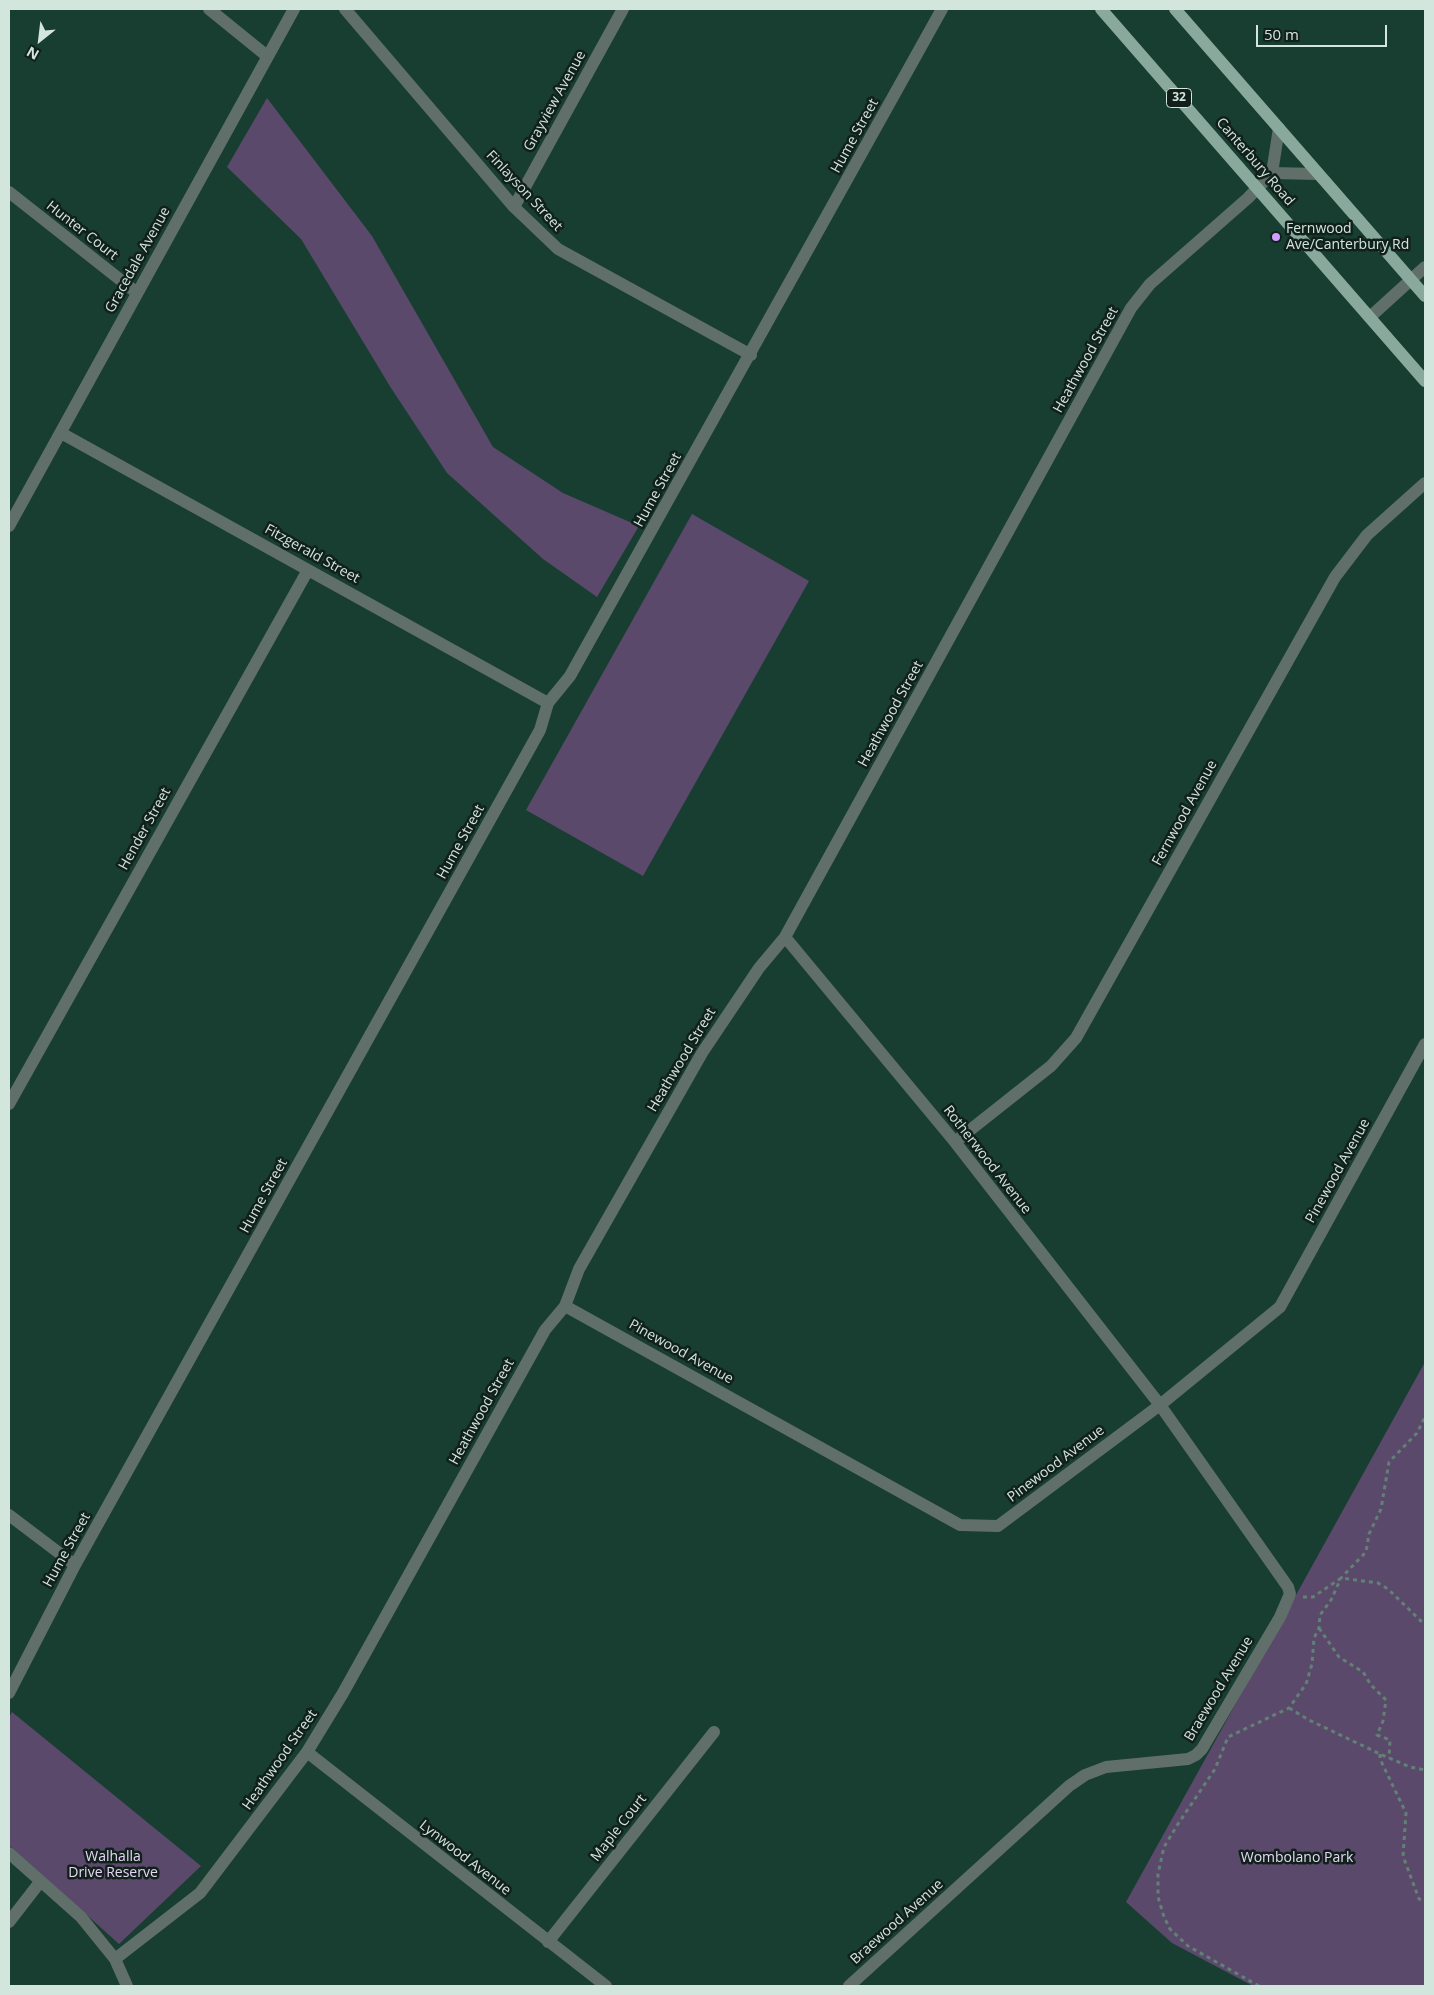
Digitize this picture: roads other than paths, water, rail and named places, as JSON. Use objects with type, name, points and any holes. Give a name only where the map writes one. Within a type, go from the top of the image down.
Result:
[{"type":"main road","name":"Canterbury Road","points":[[1101,9],[1425,381]]},
{"type":"main road","points":[[1175,9],[1425,296]]},
{"type":"street","points":[[208,9],[267,56]]},
{"type":"street","name":"Gracedale Avenue","points":[[10,520],[61,433],[294,9]]},
{"type":"street","name":"Finlayson Street","points":[[345,9],[514,207],[558,249],[751,355]]},
{"type":"street","name":"Grayview Avenue","points":[[514,207],[623,9]]},
{"type":"street","name":"Hume Street","points":[[9,1693],[76,1565],[540,730],[548,703],[570,676],[751,355],[942,9]]},
{"type":"street","points":[[1279,128],[1272,172],[1318,174]]},
{"type":"street","name":"Heathwood Street","points":[[115,1959],[200,1893],[307,1752],[343,1693],[545,1330],[565,1306],[579,1269],[702,1053],[759,968],[785,937],[1131,308],[1150,284],[1258,188],[1272,172]]},
{"type":"street","name":"Hunter Court","points":[[9,192],[137,293]]},
{"type":"street","points":[[1370,317],[1425,268]]},
{"type":"street","name":"Fitzgerald Street","points":[[61,433],[548,703]]},
{"type":"street","name":"Fernwood Avenue","points":[[955,1142],[1051,1066],[1076,1038],[1335,576],[1366,535],[1425,483]]},
{"type":"street","name":"Hender Street","points":[[9,1104],[308,570]]},
{"type":"street","name":"Rotherwood Avenue","points":[[785,937],[955,1142],[1160,1405]]},
{"type":"street","name":"Pinewood Avenue","points":[[565,1306],[960,1525],[998,1526],[1160,1405],[1280,1307],[1425,1044]]},
{"type":"street","name":"Braewood Avenue","points":[[849,1986],[1069,1786],[1085,1775],[1106,1767],[1188,1759],[1196,1755],[1202,1749],[1275,1625],[1290,1594],[1288,1587],[1160,1405]]},
{"type":"street","points":[[9,1515],[76,1565]]},
{"type":"street","name":"Maple Court","points":[[548,1942],[714,1732]]},
{"type":"street","name":"Lynwood Avenue","points":[[307,1752],[606,1986]]},
{"type":"street","points":[[9,1853],[81,1917],[115,1959],[127,1986]]},
{"type":"street","points":[[9,1922],[40,1882]]},
{"type":"place","name":"Fernwood Ave/Canterbury Rd","points":[[1276,237]]},
{"type":"park label","name":"Wombolano Park","points":[[1297,1858]]},
{"type":"park label","name":"Walhalla Drive Reserve","points":[[113,1865]]}]
